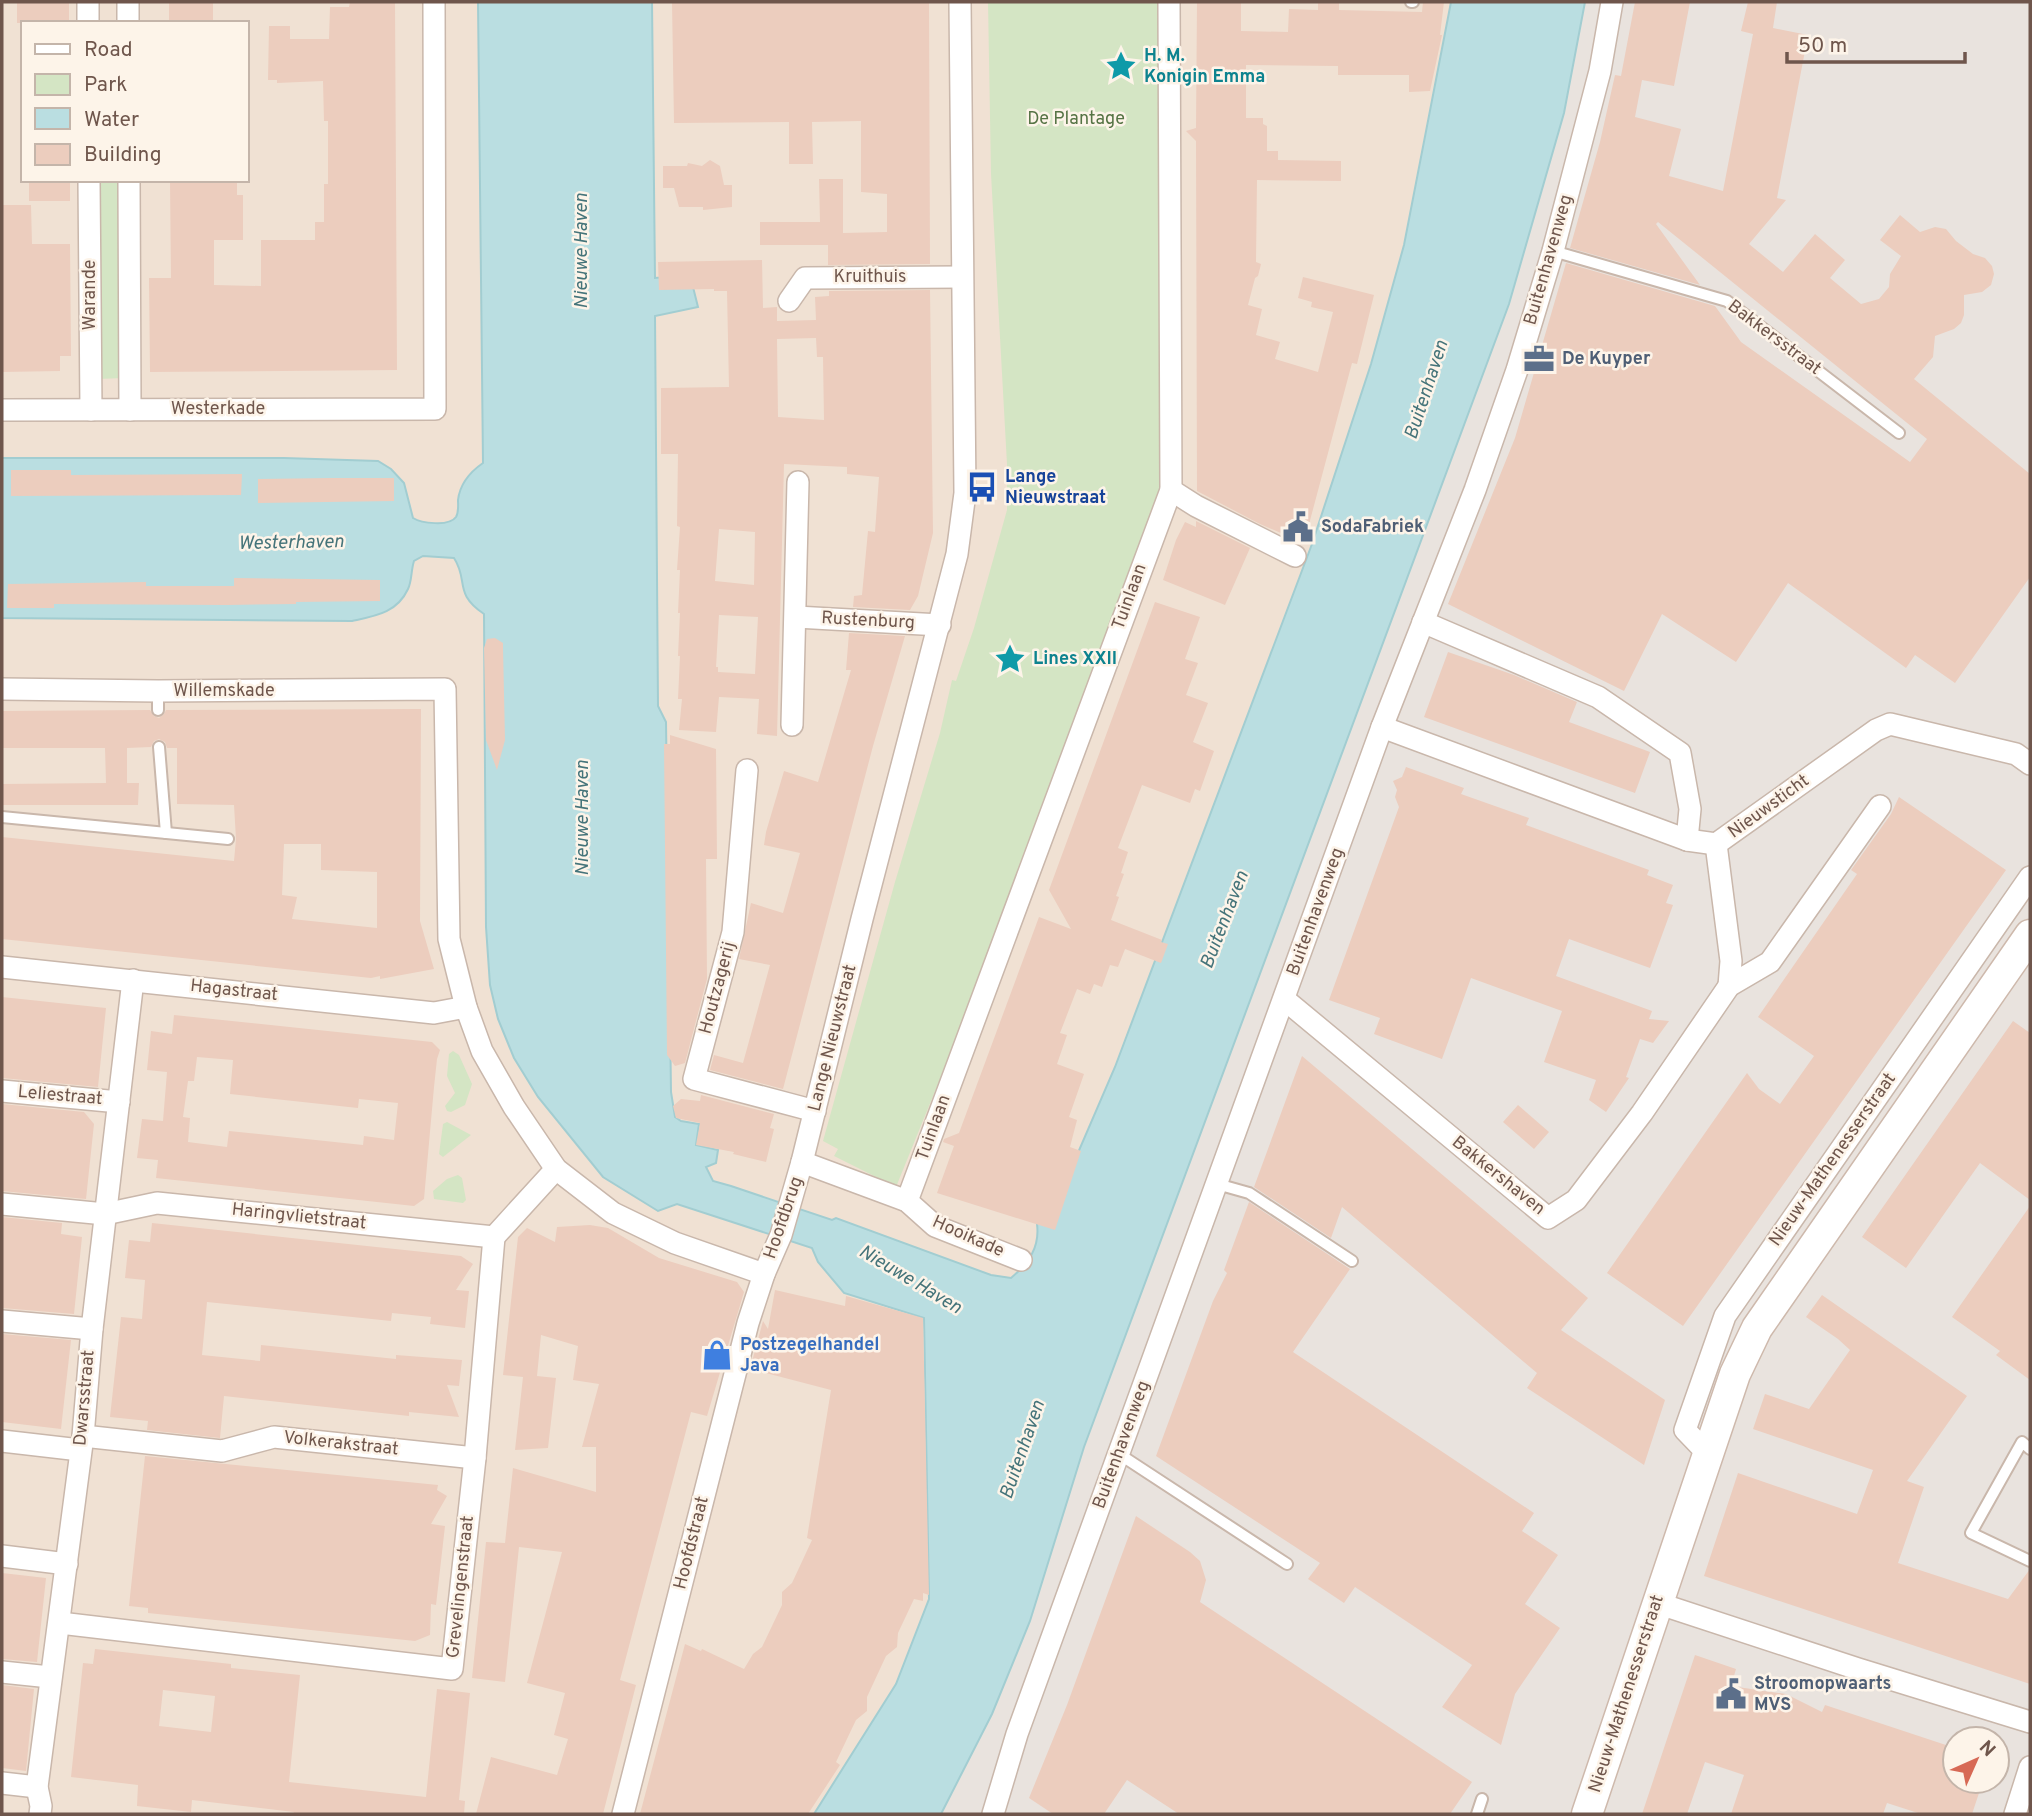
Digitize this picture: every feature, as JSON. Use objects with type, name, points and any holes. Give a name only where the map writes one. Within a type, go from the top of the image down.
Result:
[{"type":"street","points":[[88,2],[88,21]]},
{"type":"street","points":[[128,2],[128,21]]},
{"type":"street","name":"Westerkade","points":[[2,410],[435,409],[434,2]]},
{"type":"street","name":"Lange Nieuwstraat","points":[[802,1162],[957,554],[965,492],[960,2]]},
{"type":"street","name":"Tuinlaan","points":[[907,1201],[1171,490],[1170,2]]},
{"type":"street","name":"Buitenhavenweg","points":[[994,1814],[1017,1734],[1382,727],[1479,478],[1517,370],[1553,251],[1600,71],[1612,2]]},
{"type":"street","name":"Warande","points":[[89,182],[91,410]]},
{"type":"street","points":[[129,182],[130,410]]},
{"type":"street","name":"Kruithuis","points":[[789,301],[805,278],[962,276]]},
{"type":"street","name":"Rustenburg","points":[[792,724],[798,482]]},
{"type":"street","points":[[1171,490],[1196,506],[1296,556]]},
{"type":"street","name":"Rustenburg","points":[[796,617],[940,625]]},
{"type":"street","points":[[1423,622],[1598,697],[1680,753],[1690,809],[1687,840]]},
{"type":"street","name":"Willemskade","points":[[2,689],[158,701],[445,689],[449,939],[466,1007]]},
{"type":"street","name":"Nieuwsticht","points":[[1382,727],[1687,840],[1716,844],[1876,730],[1890,724],[2016,754],[2030,764]]},
{"type":"street","name":"Houtzagerij","points":[[747,770],[733,932],[694,1079],[815,1111]]},
{"type":"street","name":"Bakkershaven","points":[[1284,999],[1548,1218],[1576,1200],[1642,1113],[1728,985],[1770,962],[1880,806]]},
{"type":"street","points":[[1716,844],[1731,961],[1728,985]]},
{"type":"street","name":"Nieuw-Mathenesserstraat","points":[[1709,1455],[1685,1430],[1725,1315],[2030,877]]},
{"type":"street","name":"Nieuw-Mathenesserstraat","points":[[1587,1814],[1735,1374],[1757,1328],[2030,935]]},
{"type":"street","name":"Hagastraat","points":[[2,967],[434,1013],[466,1007]]},
{"type":"street","name":"Dwarsstraat","points":[[40,1814],[37,1787],[50,1677],[68,1564],[92,1329],[133,980]]},
{"type":"street","points":[[466,1007],[488,1062],[514,1107],[556,1169],[613,1213],[676,1243],[764,1273]]},
{"type":"street","name":"Leliestraat","points":[[2,1091],[119,1102]]},
{"type":"street","name":"Hooikade","points":[[802,1162],[907,1201],[935,1226],[1021,1260]]},
{"type":"street","name":"Hoofdbrug","points":[[764,1273],[781,1235],[802,1162]]},
{"type":"street","points":[[495,1237],[556,1169]]},
{"type":"street","name":"Haringvlietstraat","points":[[2,1204],[105,1214],[157,1203],[495,1237]]},
{"type":"street","name":"Grevelingenstraat","points":[[60,1623],[452,1669],[495,1237]]},
{"type":"street","name":"Hoofdstraat","points":[[624,1814],[702,1499],[748,1323],[764,1273]]},
{"type":"street","points":[[2,1321],[92,1329]]},
{"type":"street","name":"Volkerakstraat","points":[[2,1441],[222,1451],[274,1437],[475,1458]]},
{"type":"street","points":[[2,1556],[68,1564]]},
{"type":"street","points":[[1657,1603],[2030,1722]]},
{"type":"street","points":[[2,1672],[50,1677]]},
{"type":"street","points":[[2015,1814],[2030,1767]]},
{"type":"street","points":[[2,1783],[37,1787]]},
{"type":"lane","name":"Bakkersstraat","points":[[1553,251],[1727,301],[1899,433]]},
{"type":"lane","points":[[159,747],[166,833]]},
{"type":"lane","points":[[2,817],[228,839]]},
{"type":"lane","points":[[1217,1184],[1249,1193],[1352,1261]]},
{"type":"lane","points":[[2030,1449],[2022,1442],[1970,1533],[2030,1561]]},
{"type":"lane","points":[[1119,1454],[1287,1564]]},
{"type":"lane","points":[[1477,1814],[1482,1800]]},
{"type":"shaded area","points":[[2,2],[2030,2],[2023,1720],[2011,1755],[2011,1725],[1941,1725],[1941,1795],[1997,1795],[1991,1814],[2,1814]]},
{"type":"shaded area","points":[[1516,2],[2030,2],[2030,1814],[871,1814]]},
{"type":"green space","name":"De Plantage","points":[[988,2],[1160,2],[1168,483],[953,1047],[896,1187],[834,1156],[838,1149],[823,1141],[895,882],[940,733],[952,680],[956,681],[974,628],[1007,510],[1007,464],[991,174]]},
{"type":"green space","points":[[96,182],[122,182],[124,378],[98,379]]},
{"type":"green space","points":[[453,1051],[459,1055],[472,1084],[465,1105],[451,1112],[447,1111],[445,1106],[455,1093],[447,1076],[449,1054]]},
{"type":"green space","points":[[447,1122],[471,1135],[443,1157],[439,1154],[443,1124]]},
{"type":"green space","points":[[458,1175],[462,1178],[466,1200],[463,1203],[434,1199],[433,1191],[447,1179]]},
{"type":"water","points":[[478,2],[652,2],[655,278],[690,275],[698,307],[655,316],[658,706],[666,722],[671,1092],[675,1117],[681,1121],[699,1124],[696,1145],[718,1150],[716,1163],[706,1167],[713,1181],[832,1220],[836,1218],[991,1275],[1011,1278],[1032,1254],[1037,1240],[1037,1224],[1068,1176],[1115,1067],[1312,544],[1371,364],[1404,245],[1451,2],[1585,2],[1564,113],[1509,304],[1084,1447],[1030,1621],[992,1714],[941,1814],[814,1814],[896,1684],[929,1599],[924,1318],[844,1293],[818,1262],[812,1248],[677,1204],[658,1211],[603,1177],[538,1097],[514,1058],[498,1019],[490,985],[486,927],[484,614],[468,600],[454,558],[423,556],[414,561],[409,586],[398,603],[384,612],[352,621],[2,618],[2,458],[284,458],[378,461],[391,469],[404,483],[413,518],[428,523],[441,523],[456,517],[463,483],[483,463]]},
{"type":"building","points":[[17,2],[69,2],[69,21],[17,23]]},
{"type":"building","points":[[169,2],[213,2],[213,21],[169,21]]},
{"type":"building","points":[[350,2],[395,2],[397,370],[150,372],[149,278],[171,278],[170,182],[237,182],[237,195],[243,195],[243,240],[214,240],[214,285],[261,286],[261,240],[315,240],[315,222],[324,222],[324,184],[328,184],[328,121],[324,121],[323,81],[277,83],[277,80],[268,80],[269,26],[290,26],[290,39],[329,39],[330,7],[349,7]]},
{"type":"building","points":[[672,2],[929,2],[930,264],[828,265],[828,245],[760,245],[760,222],[820,222],[819,179],[843,179],[843,233],[887,232],[887,194],[861,192],[861,121],[812,122],[813,164],[789,164],[789,122],[674,123]]},
{"type":"building","points":[[1197,2],[1241,2],[1241,31],[1288,32],[1289,9],[1318,10],[1318,2],[1339,2],[1339,10],[1422,12],[1423,2],[1444,2],[1442,35],[1430,91],[1409,92],[1409,75],[1338,75],[1338,66],[1246,65],[1246,118],[1263,118],[1263,124],[1267,126],[1267,151],[1278,151],[1278,160],[1341,161],[1341,181],[1257,180],[1256,262],[1261,264],[1248,305],[1262,309],[1256,335],[1280,342],[1275,359],[1318,372],[1333,312],[1311,307],[1312,302],[1298,298],[1303,277],[1374,295],[1357,364],[1352,363],[1304,543],[1260,524],[1197,491],[1196,141],[1186,131],[1196,128]]},
{"type":"building","points":[[1635,2],[1690,2],[1674,86],[1642,80],[1635,117],[1681,129],[1669,176],[1723,191],[1753,34],[1741,31],[1748,2],[1777,2],[1773,28],[1808,35],[1777,198],[1786,200],[1749,244],[1783,272],[1815,234],[1845,260],[1830,278],[1861,304],[1879,299],[1889,287],[1890,274],[1901,256],[1880,240],[1900,215],[1920,232],[1935,227],[1946,229],[1956,241],[1973,254],[1985,258],[1992,266],[1994,274],[1991,285],[1982,292],[1964,295],[1964,315],[1961,323],[1954,329],[1935,336],[1933,357],[1914,379],[2030,474],[2030,577],[1955,683],[1915,655],[1906,668],[1788,583],[1736,662],[1662,614],[1624,691],[1448,604],[1515,438],[1566,263],[1715,306],[1741,342],[1910,462],[1927,439],[1658,222],[1656,224],[1700,285],[1570,248],[1600,142],[1615,75],[1621,76]]},
{"type":"building","points":[[710,160],[720,166],[724,185],[732,185],[732,207],[703,210],[703,207],[679,207],[674,188],[663,188],[663,166],[687,166],[688,163],[702,166]]},
{"type":"building","points":[[29,182],[70,182],[70,201],[29,201]]},
{"type":"building","points":[[2,205],[31,205],[32,244],[70,244],[71,356],[60,356],[60,371],[2,372]]},
{"type":"building","points":[[762,260],[763,308],[777,307],[777,321],[816,320],[815,297],[829,296],[829,291],[930,290],[933,533],[918,596],[910,610],[853,607],[854,596],[862,595],[868,531],[875,532],[879,477],[847,474],[847,467],[784,464],[777,736],[757,734],[759,699],[719,697],[716,732],[679,730],[682,699],[678,699],[678,454],[661,454],[661,388],[729,387],[727,291],[659,290],[658,262]],"holes":[[[816,338],[817,357],[823,357],[824,420],[778,417],[777,339]],[[719,529],[755,532],[754,585],[715,581]],[[719,615],[758,617],[755,674],[718,672]]]},
{"type":"building","points":[[11,470],[71,470],[71,475],[242,474],[241,495],[11,496]]},
{"type":"building","points":[[394,478],[394,501],[258,503],[258,479]]},
{"type":"building","points":[[1196,521],[1250,548],[1225,605],[1163,580],[1185,522],[1196,527]]},
{"type":"building","points":[[234,578],[380,580],[380,601],[227,605],[54,604],[54,608],[7,608],[8,584],[146,582],[146,586],[234,586]]},
{"type":"building","points":[[1155,602],[1200,617],[1185,659],[1198,663],[1186,695],[1208,703],[1193,742],[1214,751],[1200,791],[1195,789],[1190,803],[1142,785],[1118,848],[1128,852],[1116,896],[1119,897],[1111,920],[1168,944],[1161,963],[1125,949],[1118,967],[1110,965],[1102,987],[1094,984],[1090,994],[1077,989],[1060,1033],[1067,1035],[1057,1064],[1084,1074],[1069,1117],[1077,1120],[1070,1147],[1081,1151],[1055,1230],[937,1193],[954,1146],[943,1142],[944,1139],[959,1133],[1039,917],[1071,929],[1049,890]]},
{"type":"building","points":[[849,633],[905,636],[873,746],[783,1089],[710,1070],[714,1055],[743,1063],[770,965],[739,959],[751,903],[783,913],[800,853],[764,845],[766,832],[784,771],[818,782],[851,670],[846,670]]},
{"type":"building","points":[[495,638],[503,643],[505,740],[497,770],[486,740],[484,648],[487,639]]},
{"type":"building","points":[[1448,652],[1514,675],[1577,702],[1569,722],[1650,752],[1635,793],[1424,717]]},
{"type":"building","points":[[421,709],[420,921],[434,969],[380,979],[380,976],[371,978],[2,939],[2,837],[234,861],[234,805],[177,804],[177,748],[167,748],[165,742],[159,739],[154,741],[151,747],[127,748],[127,783],[139,783],[138,805],[2,805],[2,784],[106,783],[105,748],[2,748],[2,711],[150,710],[159,718],[166,710]],"holes":[[[284,844],[321,844],[321,870],[377,872],[377,928],[292,919],[297,897],[282,895]]]},
{"type":"building","points":[[670,735],[716,749],[717,859],[706,859],[707,979],[685,1063],[675,1066],[667,1055],[664,744],[670,744]]},
{"type":"building","points":[[1406,767],[1464,788],[1461,794],[1529,818],[1526,825],[1649,870],[1647,875],[1673,885],[1666,903],[1673,905],[1650,968],[1569,939],[1556,976],[1652,1011],[1649,1019],[1669,1021],[1653,1043],[1640,1039],[1626,1077],[1629,1078],[1606,1112],[1589,1100],[1596,1080],[1544,1062],[1562,1011],[1471,978],[1442,1059],[1374,1034],[1380,1018],[1329,1000],[1399,807],[1393,781],[1402,777]]},
{"type":"building","points":[[1899,797],[2006,870],[1683,1326],[1607,1273],[1747,1073],[1759,1089],[1780,1104],[1814,1056],[1758,1017],[1857,874],[1851,870],[1891,814]]},
{"type":"building","points":[[2,997],[106,1008],[98,1087],[2,1078]]},
{"type":"building","points":[[174,1015],[432,1042],[440,1050],[424,1199],[414,1206],[156,1178],[158,1160],[137,1158],[142,1119],[163,1121],[167,1072],[147,1070],[151,1031],[172,1034]],"holes":[[[197,1057],[233,1060],[230,1094],[358,1108],[359,1099],[398,1103],[394,1140],[364,1136],[363,1145],[229,1131],[227,1147],[188,1142],[190,1118],[183,1117],[188,1081],[194,1081]]]},
{"type":"building","points":[[2013,1021],[2030,1033],[2030,1200],[1980,1163],[1906,1268],[1862,1237]]},
{"type":"building","points":[[1302,1056],[1588,1298],[1561,1330],[1665,1400],[1644,1465],[1527,1388],[1537,1373],[1342,1207],[1331,1238],[1254,1187]]},
{"type":"building","points":[[701,1095],[774,1114],[770,1128],[774,1129],[766,1162],[733,1154],[734,1152],[696,1145],[700,1123],[676,1118],[673,1106],[681,1099],[700,1101]]},
{"type":"building","points":[[2,1104],[84,1112],[94,1124],[86,1199],[2,1191]]},
{"type":"building","points":[[1518,1105],[1549,1132],[1534,1149],[1503,1122]]},
{"type":"building","points":[[1249,1202],[1350,1269],[1293,1352],[1534,1513],[1522,1531],[1558,1555],[1525,1604],[1560,1628],[1515,1694],[1501,1745],[1442,1707],[1472,1665],[1355,1587],[1344,1603],[1308,1579],[1320,1563],[1156,1456],[1213,1301],[1227,1273],[1224,1270]]},
{"type":"building","points":[[2030,1206],[2030,1380],[1996,1355],[2000,1351],[1952,1317]]},
{"type":"building","points":[[2,1217],[62,1223],[61,1234],[82,1237],[74,1314],[2,1308]]},
{"type":"building","points":[[152,1223],[461,1256],[473,1264],[456,1290],[469,1291],[465,1328],[430,1324],[431,1317],[392,1313],[391,1321],[207,1302],[202,1355],[260,1361],[261,1345],[396,1359],[396,1355],[462,1360],[459,1386],[447,1385],[459,1417],[409,1412],[409,1416],[224,1396],[220,1438],[147,1430],[148,1421],[110,1417],[121,1317],[142,1319],[145,1280],[125,1278],[129,1240],[150,1242]]},
{"type":"building","points":[[590,1225],[608,1228],[659,1258],[737,1282],[744,1292],[707,1416],[691,1412],[620,1680],[636,1685],[603,1814],[476,1814],[491,1757],[557,1775],[568,1739],[554,1735],[565,1693],[527,1683],[562,1552],[519,1547],[505,1682],[472,1678],[486,1542],[505,1543],[513,1468],[596,1492],[596,1447],[582,1447],[599,1384],[573,1380],[578,1346],[541,1335],[537,1376],[556,1378],[548,1448],[515,1450],[523,1377],[503,1375],[518,1237],[527,1228],[555,1242],[557,1227]]},
{"type":"building","points":[[775,1290],[845,1306],[846,1296],[923,1318],[929,1595],[923,1593],[923,1601],[914,1599],[898,1633],[897,1647],[886,1656],[867,1697],[867,1711],[856,1720],[836,1762],[840,1765],[808,1814],[640,1814],[685,1644],[744,1669],[753,1654],[762,1647],[782,1605],[782,1592],[792,1583],[812,1540],[807,1538],[831,1390],[750,1369],[763,1321],[768,1329]]},
{"type":"building","points":[[1822,1295],[1967,1396],[1907,1481],[1924,1487],[1898,1563],[2008,1599],[2030,1569],[2030,1684],[1704,1576],[1738,1473],[1857,1514],[1873,1470],[1753,1429],[1765,1394],[1809,1409],[1850,1350],[1806,1317]]},
{"type":"building","points":[[2,1334],[71,1340],[61,1429],[2,1422]]},
{"type":"building","points":[[145,1456],[438,1485],[437,1490],[447,1496],[431,1524],[445,1526],[436,1605],[431,1604],[430,1635],[415,1641],[148,1613],[148,1608],[129,1606]]},
{"type":"building","points":[[1136,1516],[1200,1561],[1206,1580],[1200,1602],[1472,1782],[1450,1814],[1179,1814],[1127,1780],[1104,1814],[1053,1814],[1029,1798],[1067,1705]]},
{"type":"building","points":[[2,1573],[46,1578],[37,1662],[2,1659]]},
{"type":"building","points":[[95,1649],[231,1664],[231,1668],[300,1675],[289,1782],[426,1797],[437,1689],[470,1693],[459,1800],[465,1801],[464,1814],[293,1814],[294,1812],[192,1800],[191,1812],[137,1806],[138,1785],[71,1777],[83,1663],[93,1664]],"holes":[[[163,1690],[215,1696],[211,1732],[159,1726]]]},
{"type":"building","points":[[1695,1655],[1736,1669],[1731,1686],[1786,1694],[1822,1712],[1825,1705],[1941,1743],[1941,1795],[1978,1795],[1972,1814],[1921,1814],[1887,1803],[1883,1814],[1731,1814],[1744,1775],[1705,1762],[1687,1814],[1642,1814]]},
{"type":"building","points":[[2,1685],[34,1689],[26,1771],[2,1768]]},
{"type":"place","name":"H. M. Konigin Emma","points":[[1121,66]]},
{"type":"place","name":"De Kuyper","points":[[1539,359]]},
{"type":"place","name":"Lange Nieuwstraat","points":[[982,487]]},
{"type":"place","name":"SodaFabriek","points":[[1298,527]]},
{"type":"place","name":"Lines XXII","points":[[1010,659]]},
{"type":"place","name":"Postzegelhandel Java","points":[[717,1355]]},
{"type":"place","name":"Stroomopwaarts MVS","points":[[1731,1694]]},
{"type":"water label","name":"Nieuwe Haven","points":[[582,251]]},
{"type":"water label","name":"Buitenhaven","points":[[1427,390]]},
{"type":"water label","name":"Westerhaven","points":[[291,543]]},
{"type":"water label","name":"Nieuwe Haven","points":[[583,818]]},
{"type":"water label","name":"Buitenhaven","points":[[1225,920]]},
{"type":"water label","name":"Nieuwe Haven","points":[[910,1280]]},
{"type":"water label","name":"Buitenhaven","points":[[1023,1450]]}]
